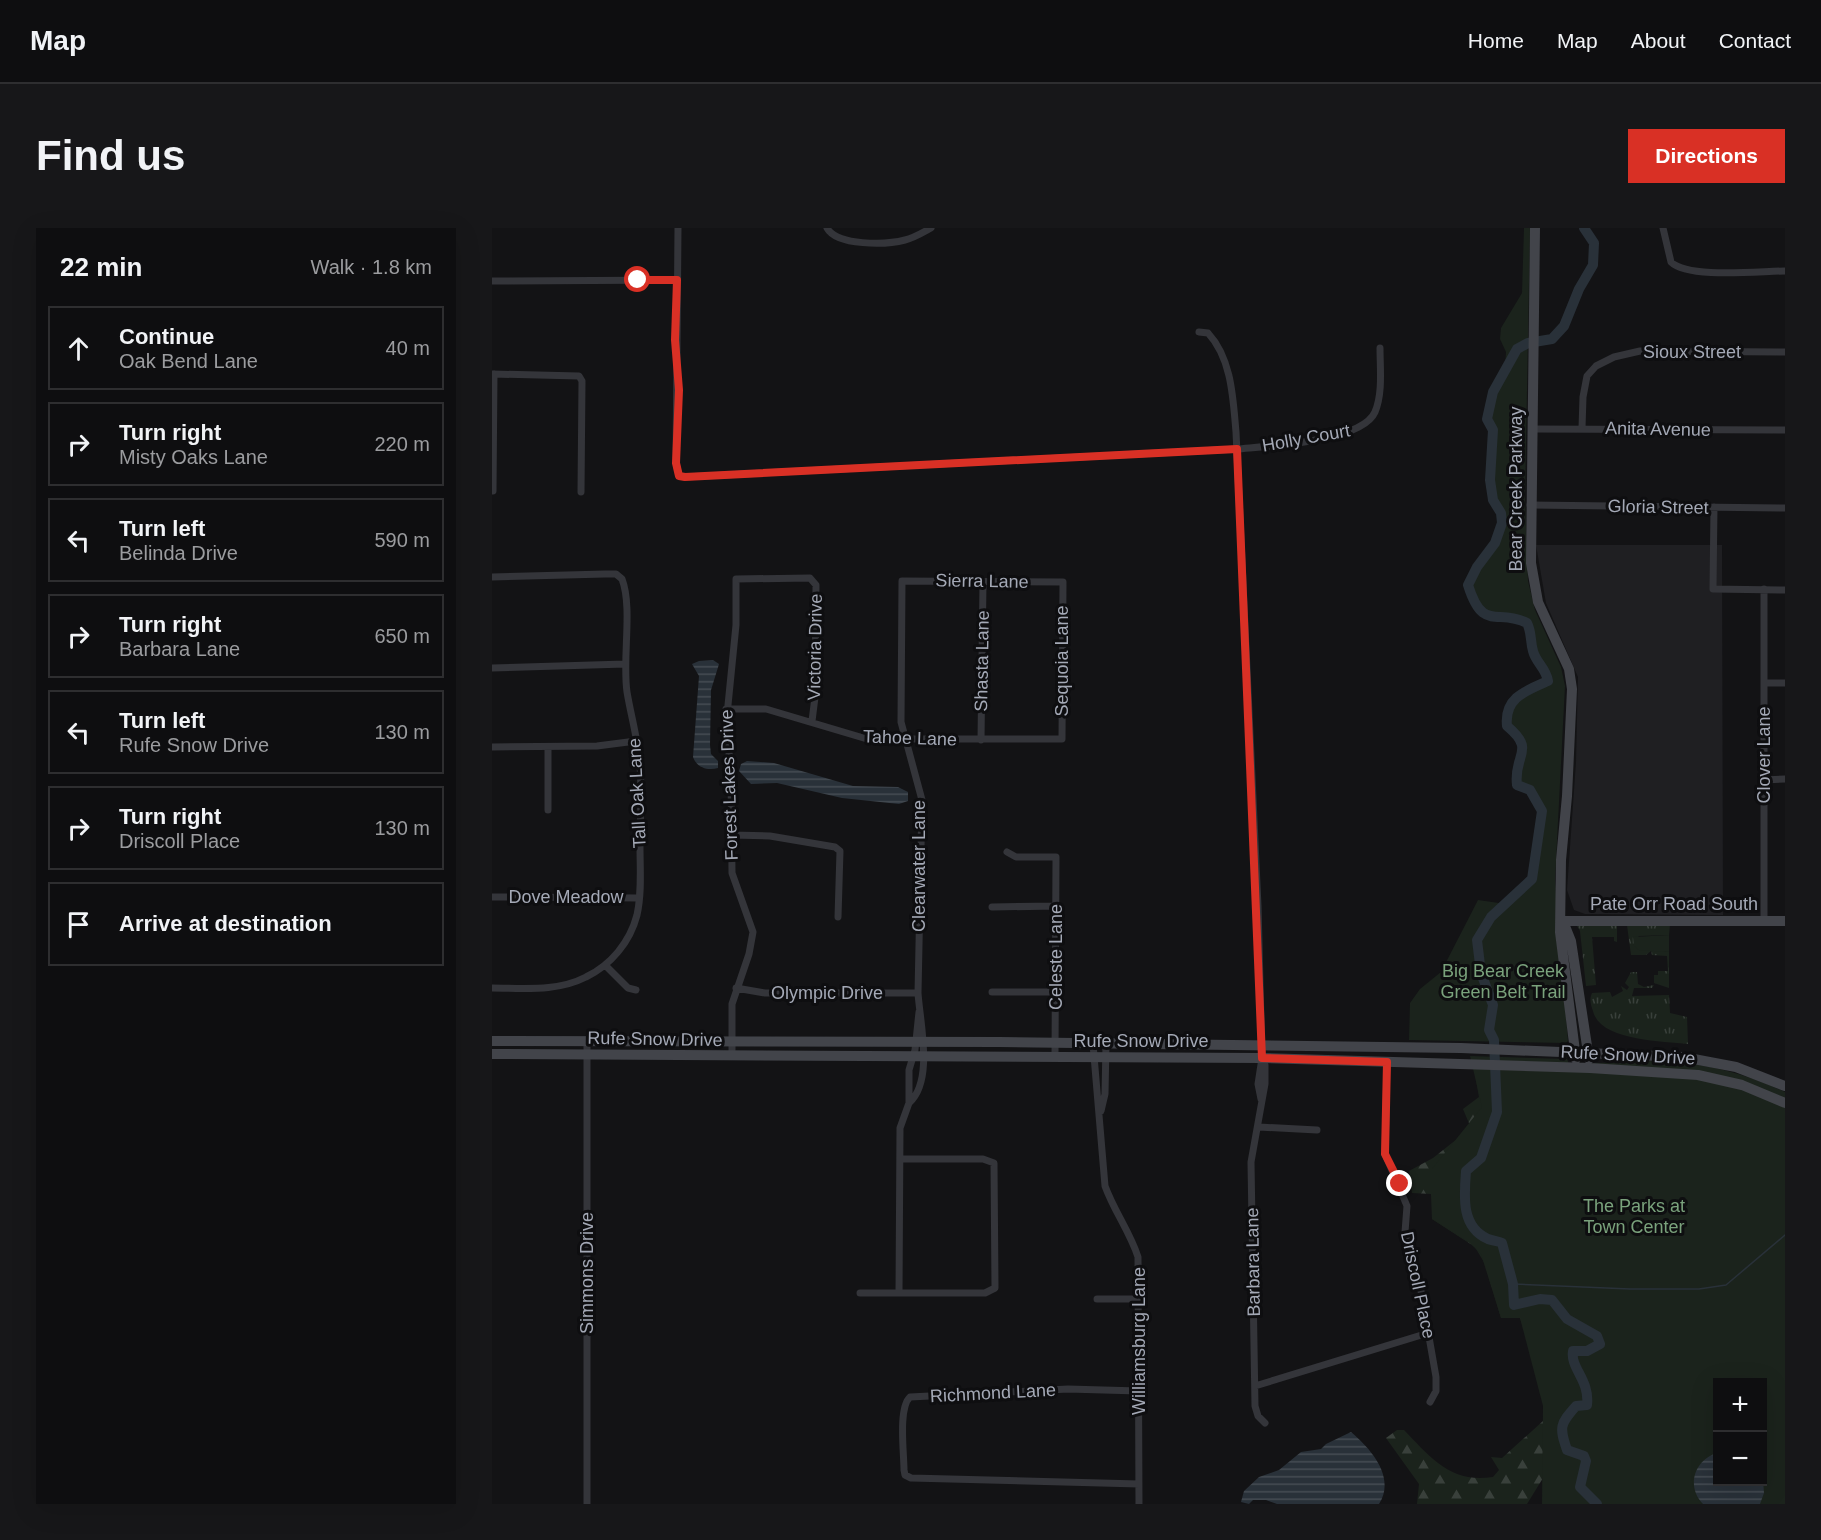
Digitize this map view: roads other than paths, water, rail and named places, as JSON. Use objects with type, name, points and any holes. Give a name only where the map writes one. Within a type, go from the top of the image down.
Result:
[{"type":"main road","name":"Bear Creek Parkway","points":[[1535,228],[1530,545],[1538,602],[1569,669],[1572,689],[1560,879],[1563,921],[1570,941],[1590,1068]]},
{"type":"main road","name":"Bear Creek Parkway","points":[[1563,921],[1560,932],[1577,1068]]},
{"type":"main road","name":"Pate Orr Road South","points":[[1563,921],[1785,921]]},
{"type":"main road","name":"Rufe Snow Drive","points":[[492,1041],[732,1042],[1055,1057],[1262,1058],[1590,1068],[1698,1075],[1742,1085],[1785,1103]]},
{"type":"main road","name":"Rufe Snow Drive","points":[[492,1054],[732,1056],[1055,1042],[1461,1048],[1701,1059],[1748,1071],[1785,1086]]},
{"type":"street","points":[[492,282],[677,280],[678,228]]},
{"type":"street","points":[[827,228],[837,237],[865,243],[902,241],[931,228]]},
{"type":"street","points":[[1663,228],[1671,262],[1680,268],[1695,271],[1785,272]]},
{"type":"street","name":"Holly Court","points":[[677,280],[675,340],[679,390],[676,463],[679,476],[1237,449],[1299,442],[1362,426],[1372,417],[1377,405],[1380,348]]},
{"type":"street","name":"Barbara Lane","points":[[1199,332],[1208,333],[1223,358],[1232,392],[1237,449],[1262,1058],[1265,1065],[1265,1084],[1261,1099],[1259,1127],[1251,1162],[1255,1406],[1265,1423]]},
{"type":"street","name":"Sioux Street","points":[[1582,428],[1583,397],[1587,376],[1596,366],[1614,357],[1640,351],[1785,352]]},
{"type":"street","points":[[493,491],[493,374],[579,376],[582,381],[581,492]]},
{"type":"street","name":"Anita Avenue","points":[[1532,429],[1785,430]]},
{"type":"street","name":"Gloria Street","points":[[1530,505],[1785,508]]},
{"type":"street","points":[[1714,507],[1713,589],[1785,590]]},
{"type":"street","name":"Tall Oak Lane","points":[[492,577],[605,574],[620,577],[626,596],[625,664],[640,764],[639,898],[629,934],[605,965]]},
{"type":"street","name":"Victoria Drive","points":[[736,579],[810,578],[816,585],[815,697],[812,721]]},
{"type":"street","name":"Forest Lakes Drive","points":[[732,1056],[731,1016],[736,988],[749,954],[753,932],[732,873],[726,709],[734,648],[736,579]]},
{"type":"street","name":"Sierra Lane","points":[[902,581],[1063,582]]},
{"type":"street","name":"Clearwater Lane","points":[[902,581],[901,722],[921,800],[919,1049]]},
{"type":"street","name":"Shasta Lane","points":[[981,740],[983,582]]},
{"type":"street","name":"Sequoia Lane","points":[[1062,739],[1063,582]]},
{"type":"street","name":"Clover Lane","points":[[1764,589],[1764,921]]},
{"type":"street","points":[[492,668],[625,664]]},
{"type":"street","points":[[1764,683],[1785,683]]},
{"type":"street","name":"Tahoe Lane","points":[[726,709],[766,709],[867,739],[1062,739]]},
{"type":"street","points":[[492,747],[597,746],[636,741]]},
{"type":"street","points":[[548,747],[548,810]]},
{"type":"street","points":[[1764,780],[1785,779]]},
{"type":"street","points":[[732,835],[770,836],[835,846],[840,851],[838,917]]},
{"type":"street","name":"Celeste Lane","points":[[1007,852],[1016,857],[1056,857],[1055,1057]]},
{"type":"street","name":"Dove Meadow","points":[[492,897],[639,898]]},
{"type":"street","points":[[992,907],[1056,906]]},
{"type":"street","points":[[492,988],[560,986],[586,978],[605,965],[628,988],[636,990]]},
{"type":"street","name":"Olympic Drive","points":[[736,988],[765,993],[918,993]]},
{"type":"street","points":[[992,992],[1056,992]]},
{"type":"street","name":"Simmons Drive","points":[[587,1042],[587,1504]]},
{"type":"street","name":"Williamsburg Lane","points":[[1093,1044],[1101,1113],[1105,1186],[1132,1239],[1138,1257],[1139,1504]]},
{"type":"street","name":"Williamsburg Lane","points":[[1101,1113],[1105,1094],[1106,1044]]},
{"type":"street","points":[[899,1293],[900,1128],[909,1103],[909,1070],[919,1049]]},
{"type":"street","points":[[909,1103],[919,1091],[919,1049]]},
{"type":"street","name":"Driscoll Place","points":[[1387,1062],[1385,1154],[1407,1206],[1405,1232],[1421,1292],[1436,1377],[1436,1391],[1430,1402]]},
{"type":"street","points":[[1259,1127],[1317,1130]]},
{"type":"street","points":[[860,1293],[985,1293],[993,1291],[995,1283],[995,1172],[992,1161],[900,1158]]},
{"type":"street","points":[[1097,1299],[1138,1299]]},
{"type":"street","points":[[1255,1386],[1428,1333]]},
{"type":"street","name":"Richmond Lane","points":[[1139,1391],[1068,1389],[916,1396],[910,1397],[905,1404],[903,1429],[904,1470],[905,1474],[911,1478],[1139,1484]]},
{"type":"waterway","points":[[1584,228],[1594,243],[1593,265],[1579,289],[1564,326],[1552,339],[1528,343],[1517,349],[1493,392],[1487,419],[1493,430],[1490,480],[1493,500],[1501,513],[1502,523],[1495,543],[1477,567],[1468,585],[1479,609],[1485,614],[1527,623],[1534,655],[1548,681],[1531,688],[1518,697],[1513,702],[1507,716],[1507,726],[1516,734],[1522,747],[1517,785],[1530,790],[1542,811],[1532,879],[1491,917],[1477,940],[1481,973],[1493,1005],[1489,1030],[1494,1040],[1497,1112],[1481,1158],[1466,1171],[1465,1201],[1469,1219],[1479,1234],[1502,1243],[1513,1284],[1514,1305],[1540,1299],[1552,1300],[1567,1319],[1597,1336],[1600,1344],[1587,1351],[1573,1351],[1574,1363],[1586,1388],[1587,1405],[1576,1406],[1562,1426],[1567,1450],[1584,1456],[1586,1461],[1580,1487],[1597,1504]]},
{"type":"waterway","points":[[1513,1284],[1630,1289],[1699,1289],[1726,1285],[1785,1235]]},
{"type":"park label","name":"Big Bear Creek Green Belt Trail","points":[[1503,981]]},
{"type":"park label","name":"The Parks at Town Center","points":[[1634,1216]]}]
